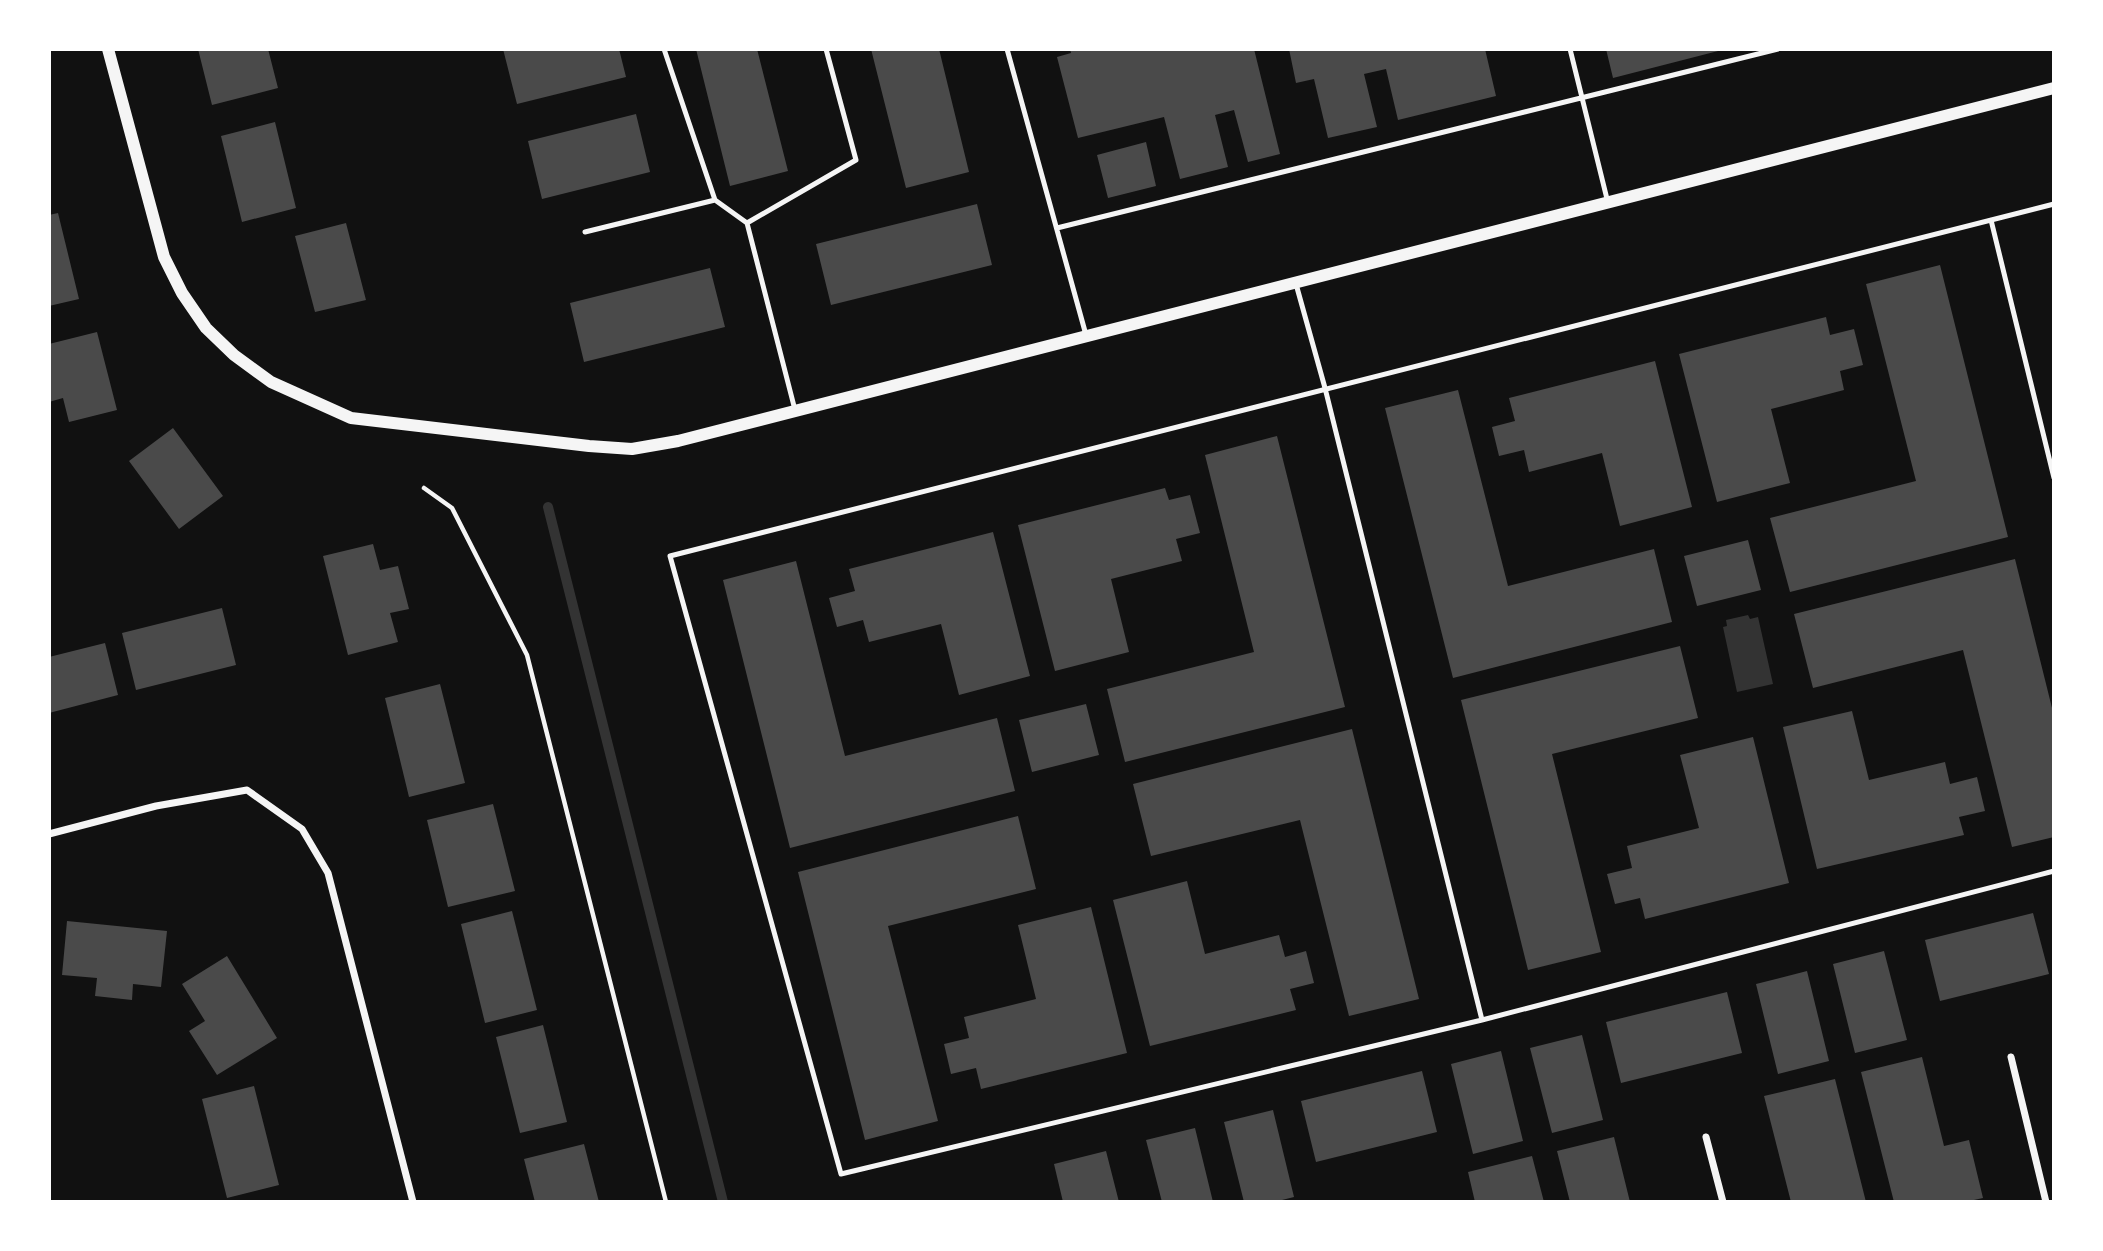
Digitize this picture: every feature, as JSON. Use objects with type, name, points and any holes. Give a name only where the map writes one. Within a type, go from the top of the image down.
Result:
[{"type":"street","points":[[108,49],[164,257],[182,293],[206,328],[234,355],[271,382],[351,418],[539,443],[621,448],[678,441],[2054,88]]},
{"type":"street","points":[[49,834],[156,806],[247,790],[302,829],[328,873],[413,1202]]},
{"type":"street","points":[[2011,1057],[2046,1202]]},
{"type":"street","points":[[1706,1137],[1723,1202]]},
{"type":"lane","points":[[664,49],[715,200],[747,223],[795,410]]},
{"type":"lane","points":[[747,223],[856,160],[826,49]]},
{"type":"lane","points":[[1007,49],[1087,338]]},
{"type":"lane","points":[[1570,49],[1608,203]]},
{"type":"lane","points":[[1057,228],[1778,49]]},
{"type":"lane","points":[[585,232],[715,200]]},
{"type":"lane","points":[[2054,204],[670,556],[841,1174],[1482,1020],[2054,871]]},
{"type":"lane","points":[[1991,220],[2054,478]]},
{"type":"lane","points":[[1296,284],[1325,388],[1482,1020]]},
{"type":"path","points":[[424,488],[452,508],[527,655],[666,1202]]},
{"type":"shaded area","points":[[1748,615],[1750,619],[1758,617],[1773,684],[1737,692],[1723,627],[1727,626],[1726,620]]},
{"type":"building","points":[[198,49],[268,49],[278,88],[212,105]]},
{"type":"building","points":[[503,49],[619,49],[626,77],[517,104]]},
{"type":"building","points":[[696,49],[757,49],[788,171],[730,186]]},
{"type":"building","points":[[871,49],[939,49],[969,172],[906,188]]},
{"type":"building","points":[[1070,49],[1254,49],[1280,154],[1248,162],[1234,110],[1215,115],[1228,167],[1180,179],[1164,117],[1078,138],[1057,57],[1071,53]]},
{"type":"building","points":[[1289,49],[1485,49],[1496,96],[1398,120],[1386,69],[1364,74],[1377,127],[1328,138],[1314,79],[1296,83]]},
{"type":"building","points":[[1606,49],[1722,49],[1722,50],[1613,78]]},
{"type":"building","points":[[636,114],[650,172],[542,199],[528,141]]},
{"type":"building","points":[[275,122],[296,208],[242,222],[221,136]]},
{"type":"building","points":[[1146,142],[1156,186],[1108,198],[1097,155]]},
{"type":"building","points":[[977,204],[992,265],[831,305],[816,244]]},
{"type":"building","points":[[58,213],[79,299],[49,306],[49,215]]},
{"type":"building","points":[[346,223],[366,300],[315,312],[295,236]]},
{"type":"building","points":[[1940,265],[2008,537],[1790,592],[1770,518],[1916,481],[1866,284]]},
{"type":"building","points":[[710,268],[725,327],[584,362],[570,303]]},
{"type":"building","points":[[1826,317],[1830,335],[1854,329],[1863,365],[1840,371],[1844,390],[1771,409],[1790,483],[1717,502],[1679,354]]},
{"type":"building","points":[[97,332],[117,410],[69,422],[63,398],[49,402],[49,344]]},
{"type":"building","points":[[1655,361],[1692,507],[1620,526],[1602,453],[1529,472],[1524,450],[1499,456],[1492,427],[1515,421],[1509,398]]},
{"type":"building","points":[[1458,390],[1508,586],[1654,549],[1672,622],[1453,678],[1385,408]]},
{"type":"building","points":[[173,428],[223,496],[179,529],[129,461]]},
{"type":"building","points":[[1277,436],[1345,707],[1125,762],[1107,689],[1254,652],[1205,455]]},
{"type":"building","points":[[1165,488],[1169,500],[1190,495],[1200,533],[1176,539],[1182,561],[1111,579],[1129,652],[1055,671],[1018,525]]},
{"type":"building","points":[[993,532],[1030,676],[959,695],[941,624],[869,642],[863,620],[837,627],[829,598],[855,591],[849,569]]},
{"type":"building","points":[[1748,540],[1761,590],[1697,606],[1684,556]]},
{"type":"building","points":[[373,544],[380,570],[398,566],[409,609],[390,613],[398,642],[348,655],[323,556]]},
{"type":"building","points":[[2015,559],[2054,716],[2054,837],[2012,847],[1963,650],[1813,688],[1794,614]]},
{"type":"building","points":[[796,561],[845,756],[997,718],[1015,791],[790,848],[723,580]]},
{"type":"building","points":[[222,608],[236,665],[136,690],[122,633]]},
{"type":"building","points":[[105,643],[118,695],[49,713],[49,657]]},
{"type":"building","points":[[1680,646],[1698,718],[1552,754],[1601,952],[1528,970],[1461,700]]},
{"type":"building","points":[[440,684],[465,783],[409,797],[385,698]]},
{"type":"building","points":[[1086,704],[1099,755],[1032,772],[1019,720]]},
{"type":"building","points":[[1852,711],[1869,780],[1945,762],[1950,784],[1977,777],[1985,811],[1959,817],[1964,835],[1817,869],[1783,727]]},
{"type":"building","points":[[1352,729],[1419,999],[1349,1016],[1300,820],[1151,856],[1133,784]]},
{"type":"building","points":[[1753,737],[1789,883],[1645,919],[1640,898],[1615,904],[1607,874],[1632,868],[1627,846],[1699,828],[1680,755]]},
{"type":"building","points":[[493,804],[515,891],[448,907],[427,820]]},
{"type":"building","points":[[1018,816],[1036,889],[888,926],[938,1121],[865,1140],[798,872]]},
{"type":"building","points":[[1187,881],[1205,954],[1279,935],[1285,957],[1306,951],[1314,983],[1290,989],[1296,1010],[1150,1046],[1113,900]]},
{"type":"building","points":[[1091,907],[1127,1053],[981,1089],[976,1068],[951,1074],[944,1044],[969,1038],[964,1017],[1036,999],[1018,925]]},
{"type":"building","points":[[512,911],[537,1010],[485,1023],[461,924]]},
{"type":"building","points":[[2033,913],[2049,974],[1940,1001],[1925,940]]},
{"type":"building","points":[[67,921],[167,931],[161,987],[133,984],[132,1000],[95,996],[97,978],[62,975]]},
{"type":"building","points":[[1884,951],[1907,1040],[1855,1053],[1833,964]]},
{"type":"building","points":[[227,956],[277,1038],[217,1075],[189,1031],[205,1021],[182,984]]},
{"type":"building","points":[[1807,971],[1829,1061],[1778,1074],[1756,984]]},
{"type":"building","points":[[1727,992],[1742,1053],[1621,1083],[1606,1022]]},
{"type":"building","points":[[543,1025],[567,1122],[520,1133],[496,1037]]},
{"type":"building","points":[[1582,1035],[1603,1120],[1552,1133],[1530,1048]]},
{"type":"building","points":[[1501,1051],[1523,1141],[1473,1154],[1451,1064]]},
{"type":"building","points":[[1922,1057],[1944,1146],[1969,1140],[1983,1198],[1965,1202],[1894,1202],[1861,1072]]},
{"type":"building","points":[[1422,1071],[1437,1132],[1316,1162],[1301,1101]]},
{"type":"building","points":[[1835,1079],[1866,1202],[1791,1202],[1764,1096]]},
{"type":"building","points":[[254,1086],[279,1185],[227,1198],[202,1099]]},
{"type":"building","points":[[1273,1110],[1294,1197],[1274,1202],[1244,1202],[1224,1122]]},
{"type":"building","points":[[1195,1128],[1213,1202],[1162,1202],[1146,1140]]},
{"type":"building","points":[[1614,1137],[1630,1202],[1570,1202],[1557,1151]]},
{"type":"building","points":[[584,1144],[599,1202],[535,1202],[524,1159]]},
{"type":"building","points":[[1106,1151],[1119,1202],[1063,1202],[1054,1164]]},
{"type":"building","points":[[1532,1156],[1544,1202],[1475,1202],[1468,1172]]},
{"type":"waterway","points":[[548,507],[723,1202]]}]
